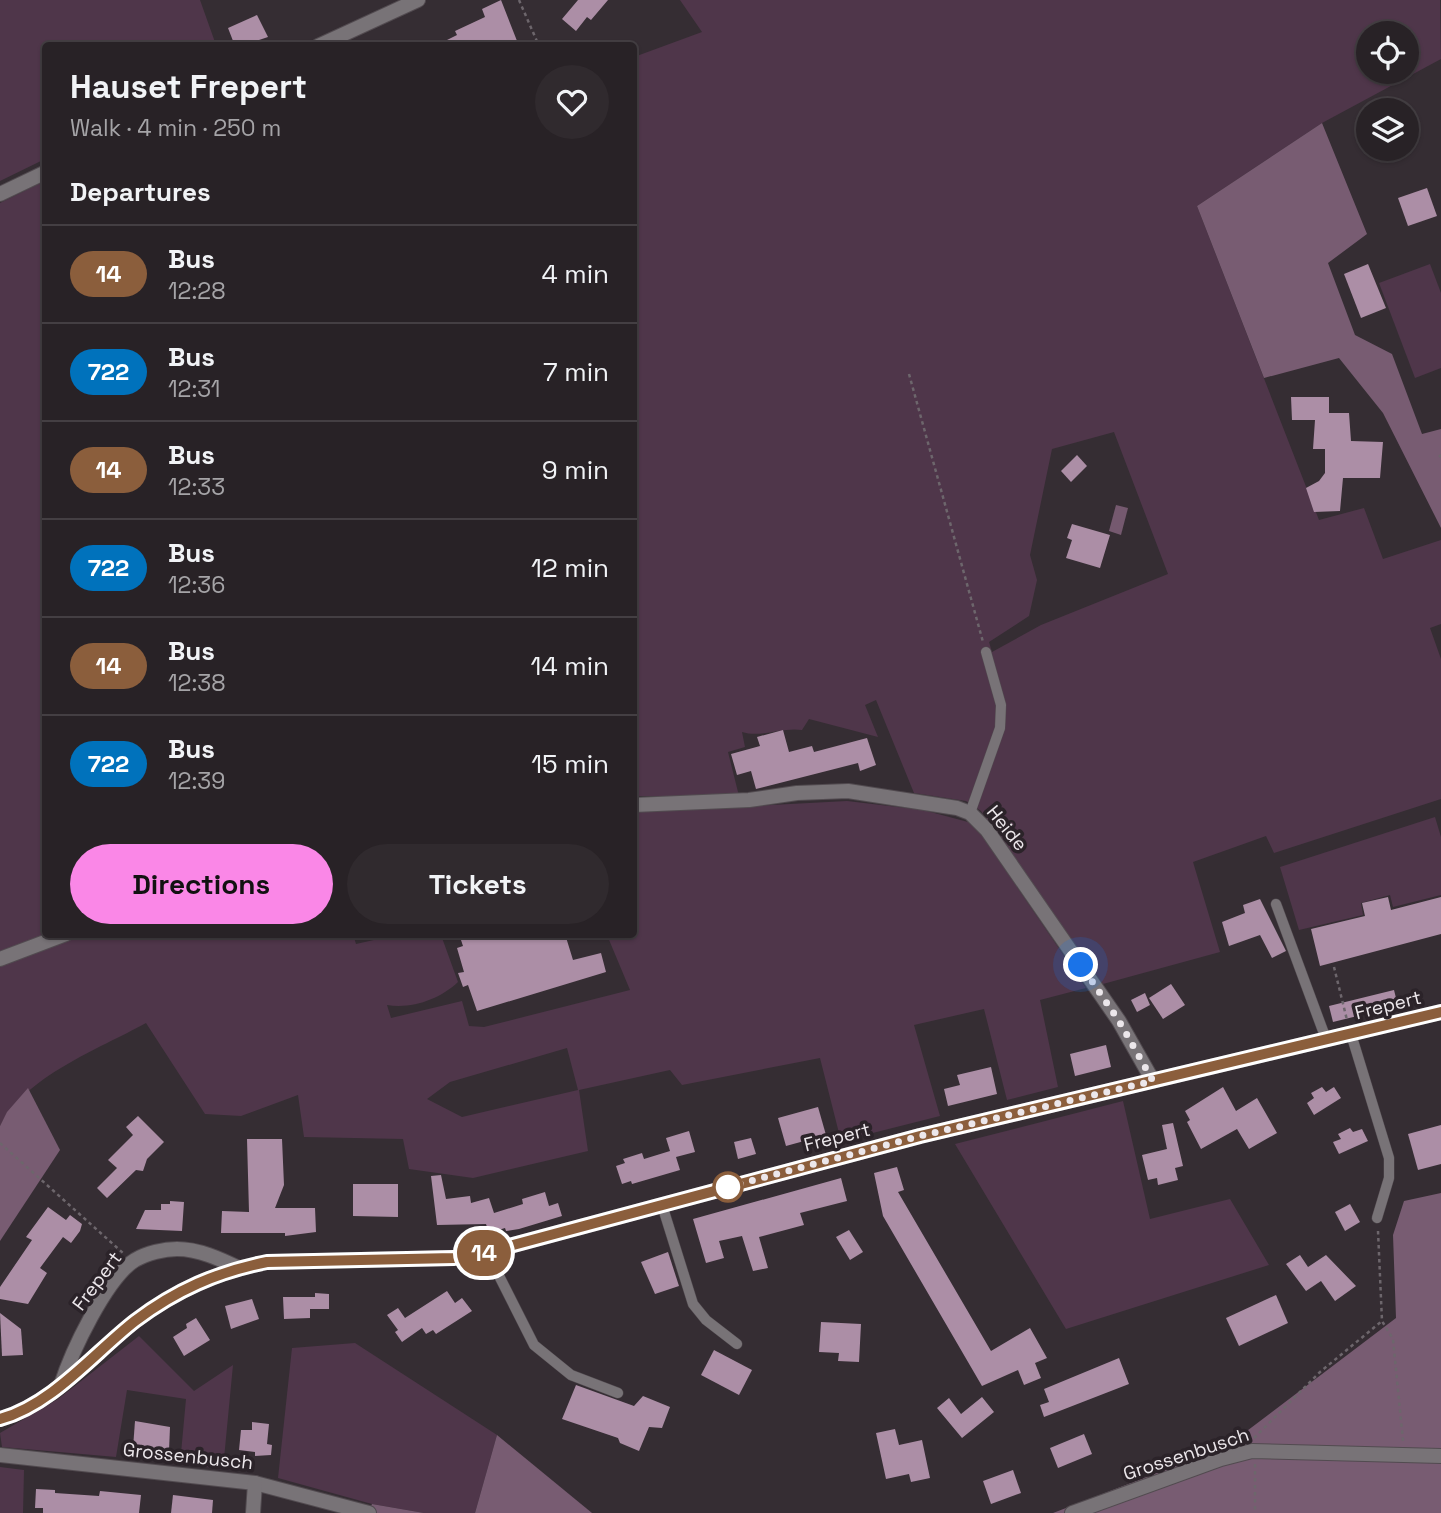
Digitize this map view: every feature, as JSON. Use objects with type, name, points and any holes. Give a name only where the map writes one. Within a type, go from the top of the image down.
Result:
[{"type":"street","points":[[327,42],[418,0]]},
{"type":"street","points":[[0,194],[42,174]]},
{"type":"street","name":"Heide","points":[[637,804],[749,800],[797,793],[848,791],[946,806],[970,813],[987,830],[1056,927],[1119,1021],[1153,1081]]},
{"type":"street","points":[[0,959],[55,938]]},
{"type":"street","name":"Frepert","points":[[0,1419],[61,1385],[135,1322],[183,1289],[239,1268],[267,1262],[454,1258],[487,1252],[920,1136],[1441,1012]]},
{"type":"street","name":"Frepert","points":[[61,1385],[70,1357],[93,1314],[133,1261],[149,1254],[177,1249],[211,1255],[239,1268]]},
{"type":"street","name":"Grossenbusch","points":[[1072,1513],[1252,1451],[1441,1456]]},
{"type":"street","name":"Grossenbusch","points":[[0,1455],[255,1483],[369,1513]]},
{"type":"street","points":[[253,1513],[255,1483]]},
{"type":"lane","points":[[970,813],[1000,728],[1001,705],[986,652]]},
{"type":"lane","points":[[1276,904],[1325,1039]]},
{"type":"lane","points":[[1352,1034],[1389,1158],[1389,1178],[1377,1218]]},
{"type":"lane","points":[[663,1205],[693,1304],[706,1320],[737,1344]]},
{"type":"lane","points":[[487,1252],[534,1345],[571,1375],[618,1393]]},
{"type":"path","points":[[519,0],[538,42]]},
{"type":"path","points":[[909,374],[986,652]]},
{"type":"path","points":[[1334,967],[1346,1018]]},
{"type":"path","points":[[0,1143],[133,1261]]},
{"type":"path","points":[[1377,1218],[1382,1273],[1382,1321],[1393,1339],[1405,1454]]},
{"type":"path","points":[[1255,1513],[1256,1474],[1251,1442],[1320,1372],[1382,1321]]},
{"type":"shaded area","points":[[0,0],[200,0],[215,42],[42,42],[42,160],[0,181]]},
{"type":"shaded area","points":[[680,0],[1440,0],[1441,59],[1419,71],[1419,21],[1356,21],[1356,84],[1395,84],[1368,98],[1356,98],[1356,105],[1322,123],[1197,206],[1319,520],[1364,508],[1383,559],[1441,540],[1441,624],[1430,628],[1441,659],[1441,799],[1274,853],[1266,836],[1193,862],[1220,952],[1103,984],[981,811],[966,801],[914,793],[876,700],[865,705],[878,737],[809,719],[802,730],[757,734],[742,732],[745,747],[728,752],[739,796],[637,796],[637,56],[702,32]],"holes":[[[1114,432],[1168,574],[1041,625],[992,652],[989,642],[1029,616],[1037,580],[1030,555],[1052,449]]]},
{"type":"shaded area","points":[[1322,123],[1367,234],[1328,263],[1355,335],[1392,354],[1422,434],[1441,429],[1441,528],[1383,413],[1339,358],[1264,378],[1197,206]]},
{"type":"shaded area","points":[[42,182],[42,938],[354,938],[356,944],[383,938],[442,938],[458,982],[426,1001],[387,1005],[391,1018],[462,1001],[469,1026],[484,1027],[630,990],[608,938],[637,938],[637,812],[847,801],[923,810],[968,822],[982,836],[1086,988],[1040,1000],[1058,1087],[1007,1100],[984,1009],[914,1025],[940,1116],[841,1141],[820,1058],[682,1085],[670,1070],[579,1090],[588,1151],[473,1178],[409,1169],[403,1139],[304,1137],[298,1095],[241,1116],[205,1114],[146,1023],[85,1054],[45,1079],[12,1108],[0,1126],[0,203]],"holes":[[[567,1048],[578,1090],[462,1117],[427,1099],[450,1082]]]},
{"type":"shaded area","points":[[1430,264],[1441,293],[1441,368],[1415,378],[1379,283]]},
{"type":"shaded area","points":[[1116,505],[1128,508],[1121,535],[1109,531]]},
{"type":"shaded area","points":[[1435,817],[1441,837],[1441,895],[1393,907],[1390,895],[1361,903],[1363,915],[1299,930],[1280,867]]},
{"type":"shaded area","points":[[28,1088],[60,1150],[0,1241],[0,1126],[7,1112]]},
{"type":"shaded area","points":[[1123,1101],[1150,1219],[1230,1199],[1269,1265],[1066,1329],[955,1144]]},
{"type":"shaded area","points":[[1441,1193],[1441,1513],[1053,1513],[1227,1446],[1396,1318],[1393,1235],[1404,1201]]},
{"type":"shaded area","points":[[139,1336],[194,1391],[233,1365],[223,1469],[180,1464],[186,1399],[127,1390],[116,1457],[2,1447],[0,1433],[58,1399]]},
{"type":"shaded area","points":[[355,1343],[497,1435],[475,1513],[424,1513],[372,1504],[278,1478],[292,1348]]},
{"type":"shaded area","points":[[497,1435],[592,1513],[475,1513]]},
{"type":"shaded area","points":[[0,1467],[24,1470],[23,1513],[0,1513]]},
{"type":"shaded area","points":[[372,1504],[424,1513],[368,1513]]},
{"type":"building","points":[[501,0],[517,42],[443,42],[457,35],[455,31],[485,17],[482,9]]},
{"type":"building","points":[[578,0],[608,0],[591,20],[587,17],[576,31],[562,19]]},
{"type":"building","points":[[257,15],[268,37],[259,40],[260,42],[233,42],[228,28]]},
{"type":"building","points":[[1427,188],[1437,216],[1408,226],[1398,198]]},
{"type":"building","points":[[1368,264],[1386,308],[1361,318],[1344,274]]},
{"type":"building","points":[[1291,397],[1329,397],[1329,413],[1349,413],[1351,441],[1383,442],[1380,478],[1343,478],[1340,511],[1314,512],[1306,488],[1319,481],[1325,473],[1325,449],[1313,449],[1315,420],[1292,420]]},
{"type":"building","points":[[1077,455],[1087,466],[1071,482],[1061,471]]},
{"type":"building","points":[[1072,524],[1110,535],[1100,568],[1066,558],[1072,540],[1067,538]]},
{"type":"building","points":[[783,730],[789,752],[812,746],[814,752],[867,738],[876,765],[860,771],[858,763],[756,789],[751,771],[737,775],[731,754],[760,746],[757,737]]},
{"type":"building","points":[[1388,897],[1391,910],[1441,897],[1441,934],[1320,966],[1311,929],[1365,916],[1362,903]]},
{"type":"building","points":[[1260,899],[1286,951],[1272,958],[1260,935],[1229,946],[1222,922],[1245,913],[1243,905]]},
{"type":"building","points":[[460,938],[566,938],[573,960],[601,953],[606,972],[477,1011],[468,985],[463,987],[458,973],[464,972],[457,948],[463,946]]},
{"type":"building","points":[[1171,984],[1185,1005],[1163,1019],[1149,998]]},
{"type":"building","points":[[1394,990],[1398,1006],[1333,1022],[1329,1006]]},
{"type":"building","points":[[1145,993],[1150,1005],[1137,1012],[1131,1000]]},
{"type":"building","points":[[1106,1045],[1111,1067],[1075,1076],[1070,1054]]},
{"type":"building","points":[[991,1067],[997,1094],[948,1106],[944,1089],[960,1085],[957,1075]]},
{"type":"building","points":[[1223,1087],[1236,1111],[1257,1098],[1277,1133],[1249,1149],[1237,1129],[1201,1149],[1187,1122],[1190,1120],[1185,1111]]},
{"type":"building","points":[[1322,1087],[1326,1092],[1334,1087],[1341,1098],[1314,1115],[1307,1103],[1314,1098],[1311,1093]]},
{"type":"building","points":[[818,1107],[826,1135],[786,1146],[778,1118]]},
{"type":"building","points":[[138,1116],[164,1142],[147,1159],[143,1171],[136,1170],[107,1198],[97,1188],[117,1168],[108,1160],[133,1135],[126,1127]]},
{"type":"building","points":[[1173,1123],[1183,1166],[1175,1168],[1178,1180],[1158,1185],[1157,1178],[1148,1180],[1142,1155],[1167,1149],[1162,1125]]},
{"type":"building","points":[[1441,1125],[1441,1164],[1418,1170],[1408,1134]]},
{"type":"building","points":[[1350,1128],[1353,1132],[1362,1129],[1368,1141],[1339,1154],[1333,1142],[1341,1139],[1338,1134]]},
{"type":"building","points":[[689,1131],[695,1152],[676,1157],[680,1170],[632,1184],[631,1181],[622,1184],[616,1166],[625,1163],[623,1159],[642,1153],[644,1159],[670,1151],[666,1138]]},
{"type":"building","points":[[751,1138],[756,1154],[738,1159],[734,1142]]},
{"type":"building","points":[[247,1139],[282,1139],[284,1185],[275,1208],[315,1208],[316,1232],[285,1236],[285,1233],[221,1233],[222,1211],[249,1212]]},
{"type":"building","points":[[897,1167],[904,1190],[898,1192],[991,1351],[1030,1328],[1047,1358],[1035,1363],[1041,1378],[1024,1385],[1018,1370],[982,1386],[883,1216],[874,1173]]},
{"type":"building","points":[[441,1175],[446,1199],[470,1196],[471,1203],[489,1198],[494,1213],[523,1204],[522,1199],[545,1192],[549,1206],[558,1203],[562,1216],[519,1229],[506,1231],[505,1228],[489,1233],[486,1224],[437,1225],[431,1176]]},
{"type":"building","points":[[841,1178],[847,1201],[800,1213],[804,1225],[759,1237],[768,1268],[753,1271],[742,1236],[719,1241],[724,1258],[706,1263],[693,1219]]},
{"type":"building","points":[[353,1184],[398,1184],[398,1217],[353,1216]]},
{"type":"building","points":[[170,1201],[184,1202],[182,1231],[136,1229],[145,1210],[161,1210],[161,1204],[170,1204]]},
{"type":"building","points":[[1350,1204],[1360,1222],[1345,1231],[1335,1212]]},
{"type":"building","points":[[48,1207],[66,1220],[70,1215],[82,1224],[80,1231],[71,1243],[63,1237],[40,1268],[47,1273],[28,1304],[0,1299],[0,1287],[32,1240],[26,1237]]},
{"type":"building","points":[[849,1230],[863,1252],[850,1260],[836,1237]]},
{"type":"building","points":[[668,1252],[679,1286],[655,1294],[641,1262]]},
{"type":"building","points":[[1300,1255],[1308,1267],[1326,1255],[1356,1286],[1335,1301],[1321,1281],[1306,1291],[1286,1264]]},
{"type":"building","points":[[447,1291],[455,1303],[462,1298],[472,1311],[436,1334],[433,1330],[426,1334],[422,1328],[402,1342],[395,1332],[398,1330],[387,1315],[398,1308],[405,1318]]},
{"type":"building","points":[[315,1293],[329,1294],[329,1309],[310,1309],[310,1318],[284,1319],[283,1297],[315,1297]]},
{"type":"building","points":[[1276,1295],[1288,1323],[1239,1346],[1226,1318]]},
{"type":"building","points":[[252,1299],[259,1319],[231,1329],[225,1306]]},
{"type":"building","points":[[0,1313],[21,1329],[23,1355],[2,1356]]},
{"type":"building","points":[[196,1318],[210,1340],[184,1356],[173,1337]]},
{"type":"building","points":[[821,1322],[861,1324],[859,1362],[838,1361],[839,1353],[819,1352]]},
{"type":"building","points":[[714,1350],[752,1370],[739,1395],[701,1375]]},
{"type":"building","points":[[1119,1358],[1129,1384],[1044,1417],[1040,1405],[1049,1402],[1044,1389]]},
{"type":"building","points":[[576,1385],[634,1406],[643,1396],[670,1407],[662,1428],[649,1427],[639,1451],[620,1443],[618,1438],[562,1419]]},
{"type":"building","points":[[982,1397],[994,1412],[962,1438],[937,1408],[949,1398],[961,1414]]},
{"type":"building","points":[[135,1421],[170,1427],[169,1451],[133,1448]]},
{"type":"building","points":[[252,1422],[269,1424],[267,1444],[272,1445],[271,1455],[255,1456],[255,1452],[239,1450],[241,1430],[252,1430]]},
{"type":"building","points":[[895,1429],[899,1445],[922,1440],[930,1478],[911,1482],[909,1474],[886,1479],[876,1433]]},
{"type":"building","points":[[1084,1434],[1092,1454],[1058,1468],[1050,1448]]},
{"type":"building","points":[[1013,1470],[1021,1493],[991,1504],[983,1481]]},
{"type":"building","points":[[36,1489],[99,1496],[100,1491],[141,1495],[139,1513],[43,1513],[43,1508],[35,1508]]},
{"type":"building","points":[[173,1495],[213,1500],[212,1513],[171,1513]]},
{"type":"bus line","name":"14","points":[[0,1419],[61,1385],[135,1322],[183,1289],[217,1274],[267,1262],[454,1258],[487,1252],[920,1136],[1441,1012]]},
{"type":"route","points":[[728,1187],[920,1136],[1153,1081],[1119,1021],[1081,965]]}]
